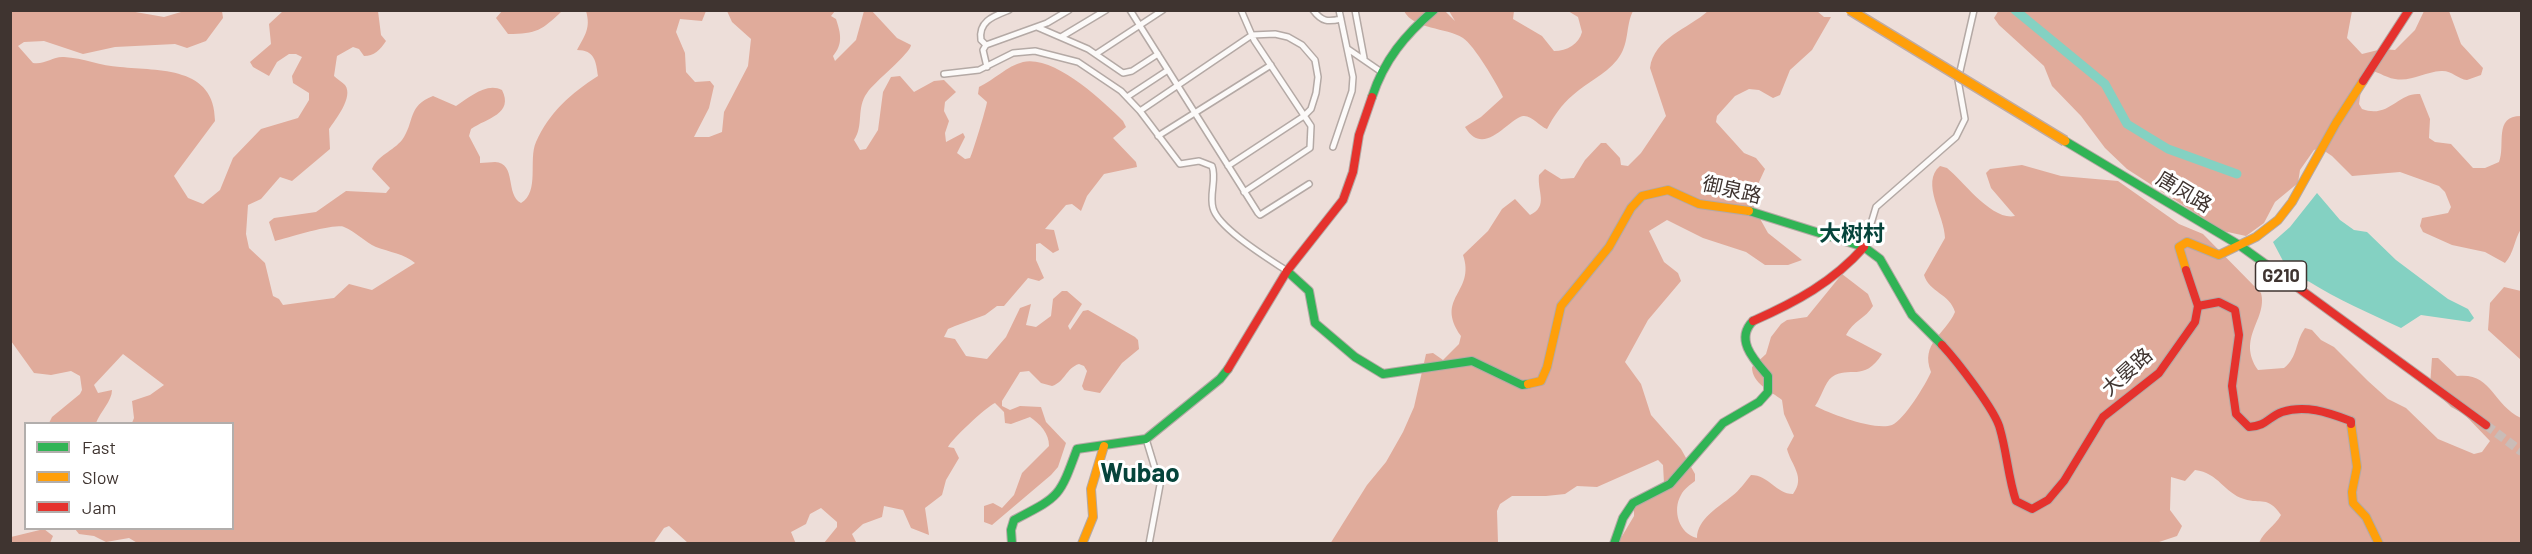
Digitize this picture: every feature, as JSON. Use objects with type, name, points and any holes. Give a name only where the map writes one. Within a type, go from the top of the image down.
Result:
[{"type":"main road","points":[[1012,543],[1011,530],[1014,520],[1052,500],[1063,487],[1077,449],[1092,445],[1104,446],[1146,439],[1220,379],[1230,367],[1287,271],[1343,200],[1353,172],[1359,135],[1380,71],[1407,33],[1434,10]]},
{"type":"main road","name":"唐凤路","points":[[1850,10],[2239,245],[2486,425]]},
{"type":"main road","points":[[2379,543],[2366,517],[2353,503],[2352,492],[2357,467],[2351,421],[2318,409],[2282,412],[2262,426],[2249,427],[2236,414],[2232,386],[2239,335],[2235,310],[2219,302],[2198,306],[2179,247],[2187,242],[2220,255],[2263,232],[2278,220],[2292,202],[2336,123],[2409,10]]},
{"type":"main road","name":"御泉路","points":[[1287,271],[1309,291],[1315,322],[1355,357],[1383,374],[1472,361],[1522,385],[1540,381],[1547,367],[1561,306],[1610,247],[1631,208],[1642,196],[1668,190],[1700,204],[1748,211],[1864,247]]},
{"type":"main road","points":[[1614,543],[1623,518],[1633,503],[1670,484],[1723,423],[1759,402],[1768,392],[1768,376],[1747,351],[1746,336],[1751,322],[1805,299],[1844,271],[1864,247]]},
{"type":"main road","name":"大晏路","points":[[1864,247],[1880,259],[1912,315],[1958,362],[2000,426],[2008,476],[2016,501],[2032,509],[2048,500],[2064,481],[2103,417],[2158,373],[2195,322],[2198,306]]},
{"type":"main road","points":[[1082,543],[1093,517],[1091,489],[1104,446]]},
{"type":"street","points":[[986,45],[981,40],[981,27],[991,18],[1009,10]]},
{"type":"street","points":[[1061,37],[1106,10]]},
{"type":"street","points":[[1130,10],[1260,215],[1309,184]]},
{"type":"street","points":[[1096,54],[1140,28],[1163,10]]},
{"type":"street","points":[[1241,10],[1252,35],[1311,126],[1310,148],[1244,192]]},
{"type":"street","points":[[1313,10],[1320,19],[1328,22],[1341,19]]},
{"type":"street","points":[[1333,147],[1352,91],[1353,77],[1339,10]]},
{"type":"street","points":[[1355,10],[1364,58]]},
{"type":"street","points":[[1864,247],[1876,207],[1956,137],[1965,119],[1958,80],[1974,10]]},
{"type":"street","points":[[987,67],[983,50],[986,45],[1037,27],[1066,11]]},
{"type":"street","points":[[1037,27],[1096,54],[1123,73],[1132,71],[1158,54]]},
{"type":"street","points":[[1140,111],[1252,35],[1288,37],[1302,45],[1315,60],[1318,77],[1311,109],[1305,116],[1228,166]]},
{"type":"street","points":[[1348,49],[1380,71]]},
{"type":"street","points":[[944,74],[987,67],[1012,53],[1035,51],[1078,62],[1127,97],[1180,164],[1199,161],[1212,166],[1212,207],[1216,216],[1244,243],[1287,271]]},
{"type":"street","points":[[1158,136],[1271,65]]},
{"type":"street","points":[[1127,97],[1168,70]]},
{"type":"street","points":[[1146,439],[1160,485],[1149,543]]},
{"type":"shaded area","points":[[124,10],[164,17],[181,12],[222,11],[223,18],[206,41],[187,48],[175,44],[115,47],[83,54],[44,41],[24,42],[18,46],[33,63],[60,57],[113,66],[167,71],[195,81],[206,90],[213,103],[215,121],[174,176],[188,198],[203,204],[220,190],[233,158],[261,129],[298,118],[309,100],[309,93],[293,83],[292,76],[302,57],[289,54],[277,62],[269,76],[253,67],[250,62],[271,44],[269,24],[283,11],[378,11],[381,35],[386,41],[381,47],[368,56],[364,56],[359,49],[353,47],[337,56],[334,76],[345,85],[347,96],[343,108],[329,129],[330,149],[292,181],[280,177],[261,199],[248,205],[246,234],[249,248],[265,263],[273,296],[283,305],[334,298],[349,284],[372,290],[415,263],[402,255],[376,247],[344,227],[338,226],[275,241],[269,222],[274,218],[316,212],[346,191],[386,193],[390,188],[372,169],[374,164],[402,140],[415,110],[433,96],[456,106],[484,89],[502,90],[505,98],[502,110],[471,129],[469,136],[480,157],[480,163],[502,164],[509,173],[516,199],[521,203],[527,198],[532,184],[534,149],[541,132],[562,104],[598,76],[594,58],[588,52],[577,50],[585,36],[586,11],[706,11],[702,21],[680,19],[676,32],[685,53],[686,72],[695,82],[710,81],[714,86],[709,108],[694,137],[709,137],[722,132],[724,112],[748,66],[751,39],[732,22],[727,11],[835,11],[831,16],[836,19],[840,39],[833,56],[835,61],[856,40],[864,11],[872,11],[897,38],[911,45],[905,55],[871,88],[864,99],[859,129],[854,140],[860,150],[866,149],[878,130],[883,92],[891,77],[900,76],[914,92],[934,81],[944,80],[956,92],[945,102],[944,111],[949,121],[945,133],[946,142],[963,133],[965,137],[957,153],[965,159],[970,158],[987,102],[978,94],[979,87],[1011,67],[1023,62],[1035,62],[1049,65],[1077,81],[1123,121],[1126,127],[1113,138],[1136,162],[1137,167],[1104,174],[1087,196],[1081,211],[1072,204],[1066,205],[1045,229],[1054,230],[1059,250],[1053,253],[1040,243],[1036,244],[1036,260],[1044,278],[1039,281],[1028,278],[1004,306],[997,306],[985,315],[948,329],[944,337],[955,339],[966,356],[987,359],[1006,337],[1020,308],[1031,304],[1026,325],[1036,327],[1051,316],[1053,299],[1062,291],[1067,291],[1082,304],[1068,326],[1070,330],[1083,311],[1088,310],[1135,337],[1138,340],[1139,349],[1122,363],[1100,393],[1084,390],[1082,386],[1087,371],[1079,364],[1052,386],[1041,383],[1029,371],[1020,372],[1002,401],[1002,406],[1010,410],[1020,406],[1041,407],[1046,422],[1066,443],[1058,467],[1051,475],[992,525],[984,522],[984,506],[993,503],[1002,508],[1014,495],[1022,473],[1049,446],[1046,433],[1034,420],[1030,417],[1011,424],[1005,423],[1004,412],[995,403],[969,424],[948,447],[954,448],[959,458],[946,480],[942,495],[925,508],[929,535],[911,528],[903,510],[884,506],[882,517],[863,524],[852,534],[857,544],[824,543],[837,527],[837,522],[821,508],[810,514],[806,524],[791,532],[796,544],[688,543],[669,526],[664,528],[653,544],[139,544],[129,538],[106,542],[94,536],[79,534],[76,530],[234,530],[234,422],[132,422],[132,401],[150,395],[164,385],[123,354],[94,385],[98,393],[112,390],[97,422],[50,422],[52,417],[82,390],[80,376],[71,371],[51,375],[34,373],[11,341],[11,11]]},
{"type":"shaded area","points":[[1999,10],[2352,11],[2347,38],[2362,54],[2382,49],[2395,50],[2415,30],[2424,11],[2449,11],[2461,44],[2483,68],[2481,75],[2467,80],[2441,71],[2401,80],[2364,70],[2359,104],[2362,109],[2379,111],[2412,94],[2420,94],[2430,119],[2429,138],[2435,142],[2451,144],[2473,168],[2485,168],[2499,162],[2504,126],[2512,117],[2521,116],[2521,229],[2510,255],[2505,263],[2485,252],[2452,245],[2423,232],[2420,226],[2422,218],[2448,213],[2451,207],[2445,192],[2439,186],[2400,172],[2352,176],[2332,156],[2320,148],[2314,150],[2300,170],[2298,183],[2275,202],[2264,223],[2246,236],[2223,231],[2127,169],[2105,148],[2081,116],[2052,86],[2044,66],[1999,25],[1994,18]]},
{"type":"shaded area","points":[[502,11],[562,11],[538,30],[508,34],[496,18]]},
{"type":"shaded area","points":[[1404,11],[1445,11],[1455,21],[1449,11],[1514,11],[1513,19],[1542,36],[1554,51],[1572,46],[1582,32],[1578,17],[1568,11],[1633,11],[1626,42],[1617,60],[1607,70],[1578,90],[1558,111],[1547,129],[1529,117],[1523,116],[1496,134],[1480,139],[1472,136],[1465,127],[1481,117],[1503,97],[1491,74],[1463,38],[1415,22]]},
{"type":"shaded area","points":[[1708,11],[1817,11],[1824,17],[1831,17],[1812,50],[1790,70],[1780,95],[1773,98],[1759,90],[1749,89],[1735,96],[1717,116],[1716,122],[1744,153],[1756,158],[1765,169],[1753,195],[1754,208],[1768,233],[1802,260],[1788,265],[1765,265],[1746,252],[1703,238],[1667,220],[1649,231],[1664,262],[1678,273],[1681,281],[1648,320],[1625,362],[1641,384],[1651,415],[1681,449],[1695,474],[1695,481],[1682,493],[1677,507],[1679,521],[1691,536],[1697,538],[1705,519],[1738,491],[1751,475],[1763,478],[1787,493],[1793,494],[1797,488],[1798,477],[1787,449],[1794,436],[1784,414],[1782,400],[1759,383],[1752,367],[1766,354],[1771,337],[1781,324],[1787,320],[1807,317],[1842,274],[1868,294],[1873,306],[1846,335],[1882,354],[1875,363],[1863,371],[1844,372],[1832,377],[1815,406],[1864,424],[1884,426],[1897,422],[1920,393],[1931,372],[1928,362],[1931,346],[1955,312],[1949,301],[1930,285],[1924,275],[1945,238],[1933,190],[1934,173],[1940,166],[1947,168],[1988,207],[2006,216],[2015,216],[1991,188],[1986,173],[1990,169],[2022,165],[2061,176],[2118,181],[2179,224],[2203,234],[2261,293],[2260,312],[2250,348],[2252,359],[2258,370],[2284,368],[2292,359],[2305,328],[2312,330],[2321,340],[2334,347],[2388,399],[2406,408],[2438,439],[2474,454],[2482,452],[2490,441],[2464,414],[2451,407],[2430,386],[2432,358],[2438,358],[2457,376],[2469,376],[2485,384],[2511,412],[2521,418],[2521,543],[2259,543],[2281,515],[2276,509],[2268,503],[2250,501],[2237,496],[2210,475],[2195,470],[2185,481],[2171,477],[2170,510],[2182,526],[2177,536],[2156,543],[1618,543],[1634,516],[1634,503],[1664,483],[1663,465],[1658,460],[1597,487],[1577,486],[1565,494],[1512,496],[1500,504],[1497,511],[1498,543],[1330,544],[1367,485],[1386,462],[1403,432],[1414,407],[1426,354],[1433,353],[1443,360],[1459,344],[1461,336],[1454,323],[1452,312],[1466,268],[1463,255],[1488,231],[1502,209],[1515,199],[1530,215],[1536,211],[1541,203],[1539,175],[1545,169],[1561,179],[1574,178],[1585,160],[1601,143],[1606,143],[1620,158],[1621,165],[1628,166],[1641,153],[1666,116],[1650,68],[1653,58],[1658,49],[1673,35]]},
{"type":"shaded area","points":[[2504,287],[2521,291],[2521,360],[2488,330],[2490,303]]},
{"type":"shaded area","points":[[40,530],[45,530],[53,536],[50,543],[11,543],[11,537]]},
{"type":"water","points":[[2317,193],[2340,220],[2354,230],[2367,232],[2396,260],[2448,299],[2468,309],[2474,318],[2470,322],[2421,315],[2401,328],[2308,281],[2300,284],[2291,276],[2273,242],[2290,227]]},
{"type":"waterway","points":[[2015,10],[2105,84],[2127,124],[2168,149],[2237,174]]},
{"type":"tunnel","points":[[2486,425],[2522,452]]},
{"type":"traffic: fast","points":[[1372,97],[1389,60],[1414,29],[1434,10]]},
{"type":"traffic: fast","points":[[2065,141],[2239,245],[2271,268]]},
{"type":"traffic: fast","points":[[1749,211],[1864,247],[1880,259],[1912,315],[1942,345]]},
{"type":"traffic: fast","points":[[1287,271],[1309,291],[1315,323],[1355,357],[1383,374],[1472,361],[1522,385],[1528,384]]},
{"type":"traffic: fast","points":[[1614,544],[1623,518],[1633,503],[1670,484],[1723,423],[1759,402],[1768,392],[1768,376],[1748,350],[1746,343],[1748,328],[1753,321]]},
{"type":"traffic: fast","points":[[1012,544],[1011,530],[1014,520],[1041,506],[1056,494],[1066,477],[1077,449],[1146,439],[1220,379],[1228,369]]},
{"type":"traffic: slow","points":[[1850,10],[2065,141]]},
{"type":"traffic: slow","points":[[2186,270],[2179,247],[2187,242],[2219,255],[2256,237],[2278,220],[2292,202],[2336,123],[2363,81]]},
{"type":"traffic: slow","points":[[1528,384],[1541,381],[1547,367],[1561,306],[1609,247],[1631,208],[1642,196],[1668,190],[1699,204],[1749,211]]},
{"type":"traffic: slow","points":[[2351,424],[2357,467],[2352,492],[2353,503],[2366,517],[2379,544]]},
{"type":"traffic: slow","points":[[1082,544],[1093,517],[1091,489],[1104,446]]},
{"type":"traffic: jam","points":[[2363,81],[2409,10]]},
{"type":"traffic: jam","points":[[1228,369],[1287,271],[1343,200],[1353,172],[1359,135],[1372,97]]},
{"type":"traffic: jam","points":[[1753,321],[1827,281],[1864,247]]},
{"type":"traffic: jam","points":[[2271,268],[2486,425]]},
{"type":"traffic: jam","points":[[1942,345],[1991,410],[2000,429],[2016,501],[2032,509],[2048,500],[2064,481],[2103,417],[2159,373],[2195,322],[2198,306],[2186,270]]},
{"type":"traffic: jam","points":[[2198,306],[2219,302],[2235,310],[2239,335],[2232,386],[2236,414],[2249,427],[2260,425],[2282,412],[2300,409],[2326,413],[2351,421],[2351,424]]},
{"type":"district","name":"大树村","points":[[1852,234]]},
{"type":"district","name":"Wubao","points":[[1140,473]]}]
